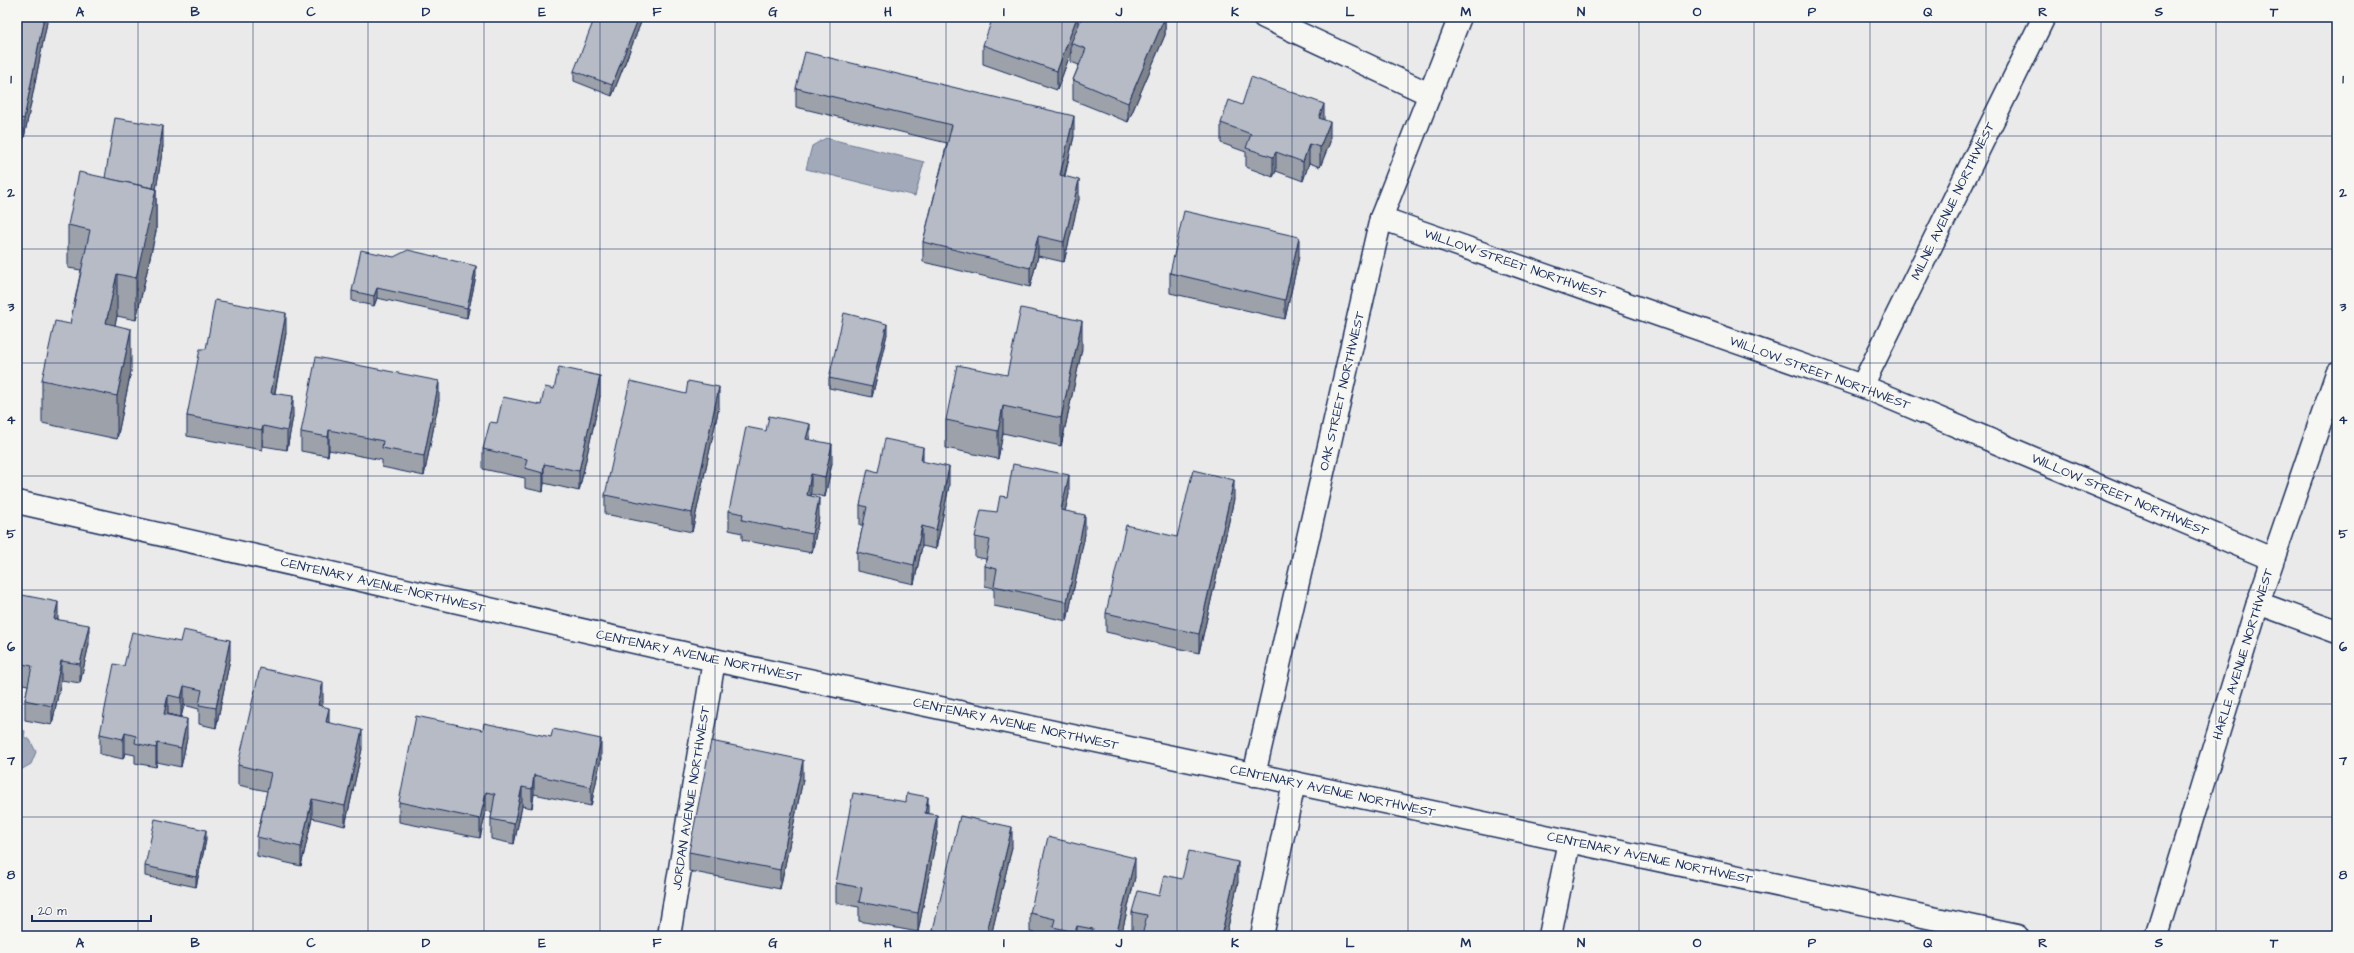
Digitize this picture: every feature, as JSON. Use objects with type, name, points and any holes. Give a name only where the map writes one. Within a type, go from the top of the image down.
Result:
[{"type":"street","points":[[1264,17],[1429,94]]},
{"type":"street","name":"OAK STREET NORTHWEST","points":[[1254,774],[1381,218],[1460,17]]},
{"type":"street","name":"MILNE AVENUE NORTHWEST","points":[[1862,386],[2044,17]]},
{"type":"street","name":"WILLOW STREET NORTHWEST","points":[[1381,218],[1862,386],[2272,559]]},
{"type":"street","name":"HARLE AVENUE NORTHWEST","points":[[2156,936],[2272,559],[2337,373]]},
{"type":"street","name":"CENTENARY AVENUE NORTHWEST","points":[[17,502],[714,660],[2017,936]]},
{"type":"street","points":[[2258,603],[2337,632]]},
{"type":"street","name":"JORDAN AVENUE NORTHWEST","points":[[669,936],[714,660]]},
{"type":"street","points":[[1262,936],[1294,783]]},
{"type":"street","points":[[1550,936],[1569,841]]},
{"type":"water","points":[[826,138],[924,162],[915,196],[806,169],[812,146]]},
{"type":"water","points":[[17,729],[25,731],[24,737],[30,740],[36,752],[31,764],[17,772]]},
{"type":"building","points":[[17,17],[44,17],[24,119],[17,117]]},
{"type":"building","points":[[595,17],[639,17],[612,85],[574,71]]},
{"type":"building","points":[[993,17],[1077,17],[1057,71],[983,45]]},
{"type":"building","points":[[1082,17],[1165,17],[1128,103],[1073,80],[1086,49],[1071,43]]},
{"type":"building","points":[[805,52],[1074,116],[1060,175],[1079,180],[1064,242],[1038,236],[1030,268],[923,242],[952,125],[796,88]]},
{"type":"building","points":[[1251,77],[1324,104],[1319,118],[1330,122],[1320,147],[1309,144],[1303,162],[1276,152],[1273,157],[1246,148],[1251,134],[1221,123],[1229,100],[1242,105]]},
{"type":"building","points":[[115,118],[163,126],[153,188],[105,178]]},
{"type":"building","points":[[79,172],[156,189],[136,278],[117,274],[106,323],[131,329],[117,396],[42,380],[55,321],[70,324],[90,230],[68,225]]},
{"type":"building","points":[[1184,211],[1299,237],[1285,300],[1170,273]]},
{"type":"building","points":[[361,250],[394,257],[408,250],[476,266],[467,308],[377,288],[374,296],[352,291]]},
{"type":"building","points":[[215,300],[286,313],[271,393],[293,396],[287,431],[263,426],[262,430],[187,416],[200,349],[206,349]]},
{"type":"building","points":[[1021,308],[1082,321],[1061,418],[1003,406],[998,431],[946,420],[957,365],[1007,375]]},
{"type":"building","points":[[844,313],[887,324],[872,387],[829,378]]},
{"type":"building","points":[[316,357],[439,381],[424,456],[382,448],[383,441],[329,430],[328,437],[301,432]]},
{"type":"building","points":[[559,367],[600,376],[579,471],[544,464],[543,473],[525,468],[527,459],[483,449],[490,422],[497,423],[503,397],[541,405],[545,387],[554,389]]},
{"type":"building","points":[[630,381],[686,394],[688,381],[719,387],[692,513],[605,495]]},
{"type":"building","points":[[769,416],[810,424],[806,439],[832,444],[825,477],[811,474],[807,495],[819,498],[812,534],[742,520],[743,514],[729,511],[746,427],[766,431]]},
{"type":"building","points":[[885,439],[923,447],[921,461],[949,467],[936,530],[922,526],[914,565],[857,552],[867,507],[860,505],[868,469],[878,472]]},
{"type":"building","points":[[1013,464],[1069,475],[1061,510],[1085,515],[1067,602],[994,586],[997,569],[985,566],[990,540],[975,537],[981,510],[997,512],[1000,496],[1007,497]]},
{"type":"building","points":[[1193,470],[1234,480],[1199,634],[1106,613],[1126,525],[1177,537]]},
{"type":"building","points":[[17,594],[58,602],[54,619],[89,625],[80,664],[61,661],[52,706],[25,700],[32,666],[17,663]]},
{"type":"building","points":[[183,630],[230,640],[216,708],[199,705],[202,690],[184,686],[181,698],[168,695],[164,714],[187,719],[181,748],[157,743],[156,748],[135,743],[136,736],[125,733],[123,739],[100,734],[114,664],[124,666],[132,632],[180,642]]},
{"type":"building","points":[[260,668],[323,682],[318,705],[329,708],[326,722],[362,730],[345,806],[312,799],[301,847],[257,837],[271,773],[238,765]]},
{"type":"building","points":[[416,716],[483,730],[484,723],[551,737],[553,729],[601,739],[591,787],[534,775],[532,789],[522,787],[514,824],[491,819],[495,794],[486,792],[480,819],[399,802]]},
{"type":"building","points":[[711,741],[803,760],[780,870],[689,852]]},
{"type":"building","points":[[853,793],[906,802],[907,793],[928,797],[925,813],[937,815],[918,913],[859,902],[862,888],[836,883]]},
{"type":"building","points":[[960,816],[1012,827],[986,936],[957,936],[933,930]]},
{"type":"building","points":[[155,819],[206,830],[196,877],[145,866]]},
{"type":"building","points":[[1048,837],[1135,858],[1116,936],[1091,936],[1093,929],[1077,926],[1075,932],[1053,927],[1055,919],[1030,913]]},
{"type":"building","points":[[1189,851],[1238,862],[1221,936],[1142,936],[1147,915],[1132,912],[1138,891],[1159,896],[1164,875],[1182,879]]}]
